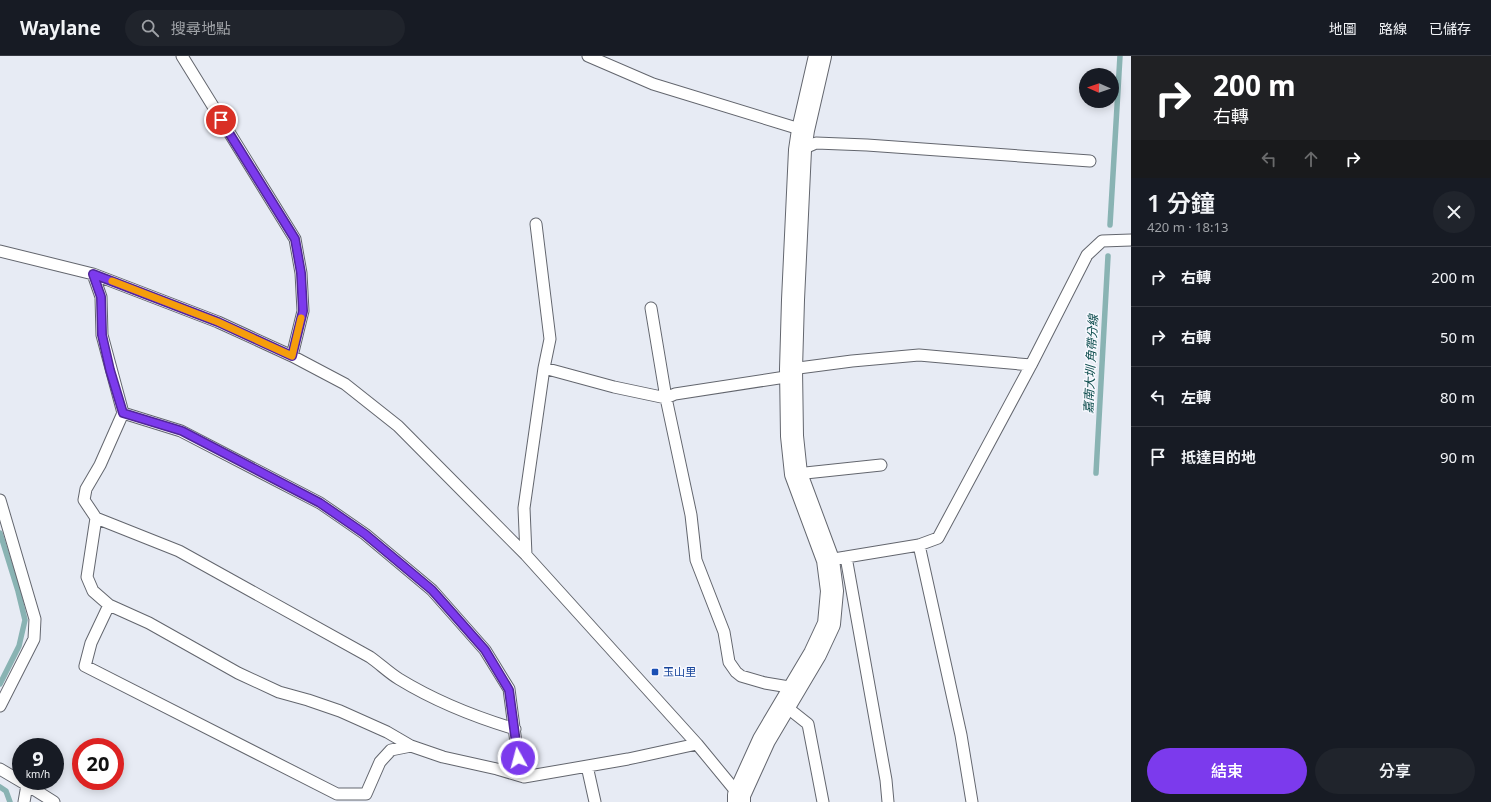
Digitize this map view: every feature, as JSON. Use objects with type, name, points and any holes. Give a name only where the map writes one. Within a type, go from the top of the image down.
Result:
[{"type":"street","points":[[739,798],[764,740],[815,654],[829,624],[837,558],[796,474],[792,436],[791,372],[801,140],[820,56]]},
{"type":"lane","points":[[182,56],[295,239],[301,273],[303,311],[292,356]]},
{"type":"lane","points":[[588,56],[653,84],[801,140],[816,143],[867,145],[1090,161]]},
{"type":"lane","points":[[526,555],[524,508],[544,368],[550,339],[536,224]]},
{"type":"lane","points":[[888,802],[886,780],[837,558],[919,545],[938,538],[1031,365],[1087,255],[1102,241],[1131,240]]},
{"type":"lane","points":[[0,251],[93,274],[218,322],[292,356],[345,384],[398,426],[526,555],[697,744],[739,798]]},
{"type":"lane","points":[[93,274],[101,297],[102,335],[110,370],[123,413],[100,465],[86,489],[84,500],[96,518],[179,551],[370,657],[398,679],[440,700],[491,722],[515,729]]},
{"type":"lane","points":[[651,308],[666,398],[691,514],[696,560],[724,632],[729,662],[741,676],[765,683],[789,697],[808,724],[823,802]]},
{"type":"lane","points":[[544,368],[614,387],[666,398],[675,394],[852,361],[919,355],[1031,365]]},
{"type":"lane","points":[[123,413],[182,431],[320,503],[365,534],[432,590],[485,650],[509,690],[518,758],[524,777]]},
{"type":"lane","points":[[796,474],[881,465]]},
{"type":"lane","points":[[0,500],[35,618],[34,639],[0,706]]},
{"type":"lane","points":[[96,518],[87,577],[93,591],[109,605],[149,623],[245,676],[279,692],[340,711],[387,732],[411,746],[443,757],[497,769],[524,777],[628,759],[697,744]]},
{"type":"lane","points":[[919,545],[961,735],[972,802]]},
{"type":"lane","points":[[109,605],[91,643],[85,666],[337,794],[366,794],[380,762],[391,750],[411,746]]},
{"type":"lane","points":[[586,766],[595,802]]},
{"type":"lane","points":[[0,769],[12,776]]},
{"type":"lane","points":[[24,802],[26,790]]},
{"type":"lane","points":[[35,790],[54,802]]},
{"type":"waterway","name":"嘉南大圳 角帶分線","points":[[1110,225],[1120,56]]},
{"type":"waterway","name":"嘉南大圳 角帶分線","points":[[1096,473],[1108,256]]},
{"type":"waterway","points":[[0,533],[18,591],[25,620],[19,646],[0,684]]},
{"type":"waterway","points":[[0,787],[6,791],[10,802]]},
{"type":"slow traffic","points":[[112,281],[218,322],[292,356],[301,318]]},
{"type":"place","name":"玉山里","points":[[655,672]]},
{"type":"route","points":[[221,120],[295,239],[301,273],[303,311],[292,356],[218,322],[93,274],[101,297],[102,335],[110,370],[123,413],[182,431],[320,503],[365,534],[432,590],[485,650],[509,690],[518,758]]}]
